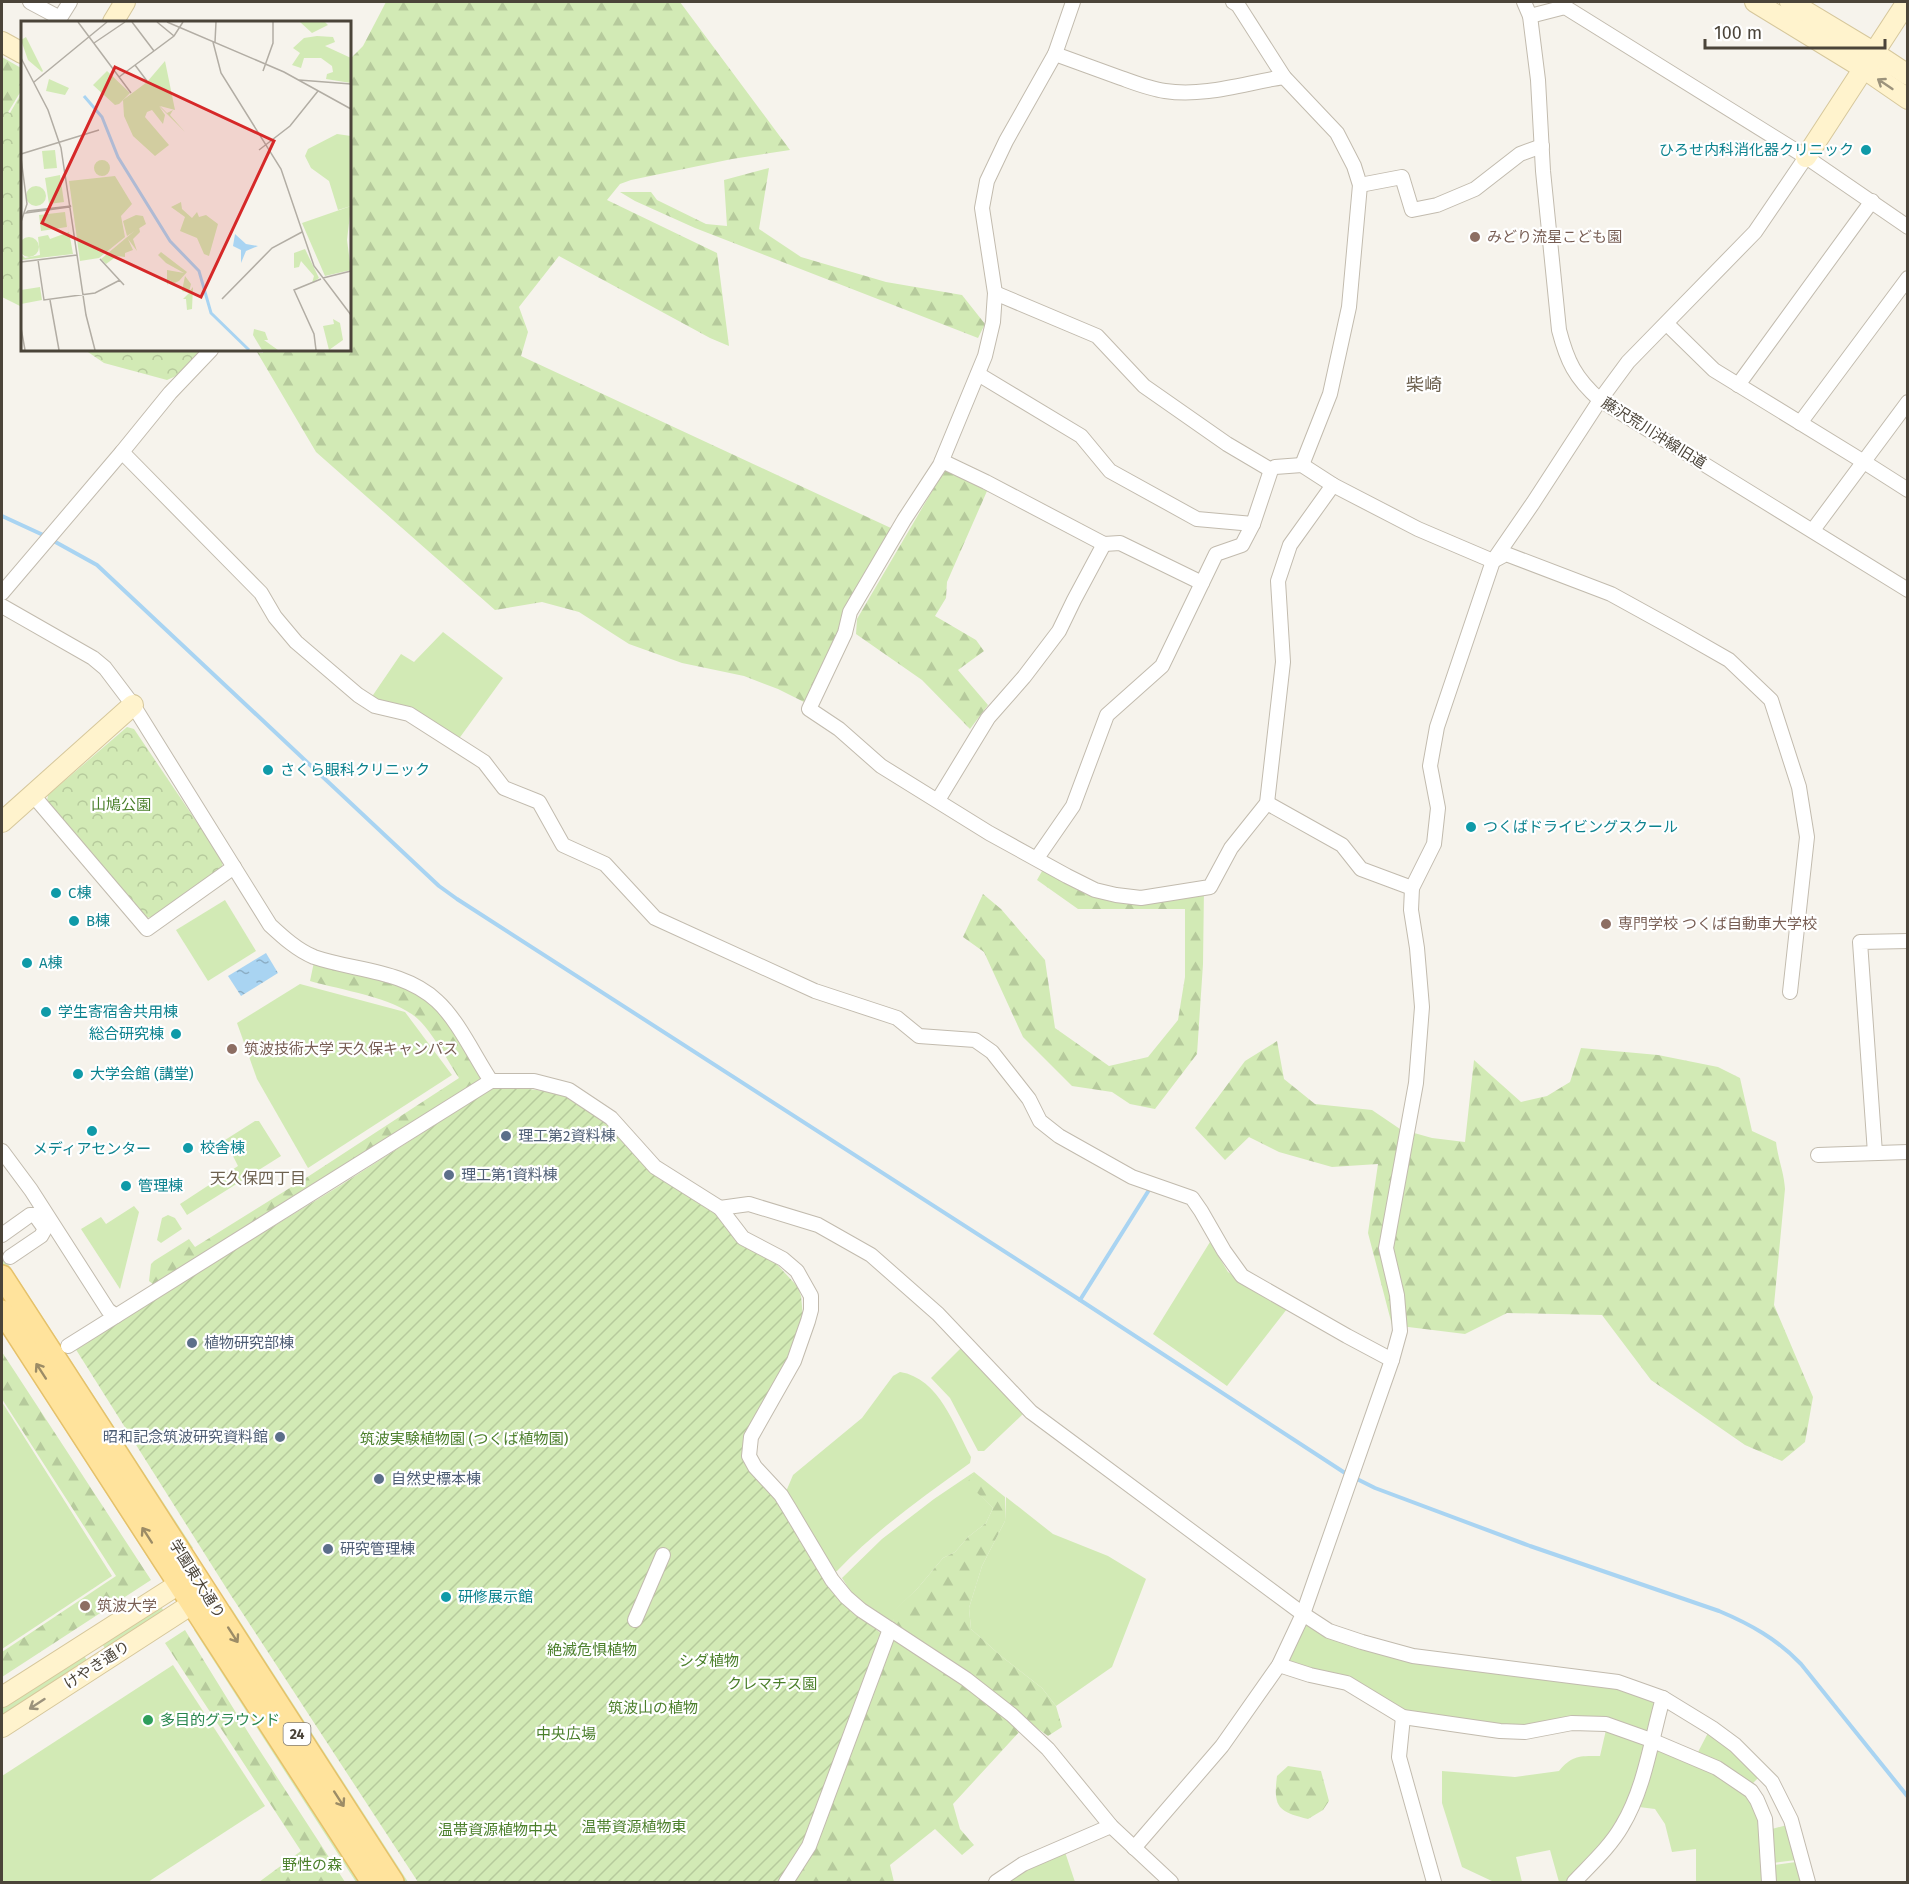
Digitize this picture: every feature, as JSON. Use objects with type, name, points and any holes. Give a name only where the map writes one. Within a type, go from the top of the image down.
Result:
[{"type":"main road","name":"学園東大通り","points":[[6,1267],[120,1458],[197,1595],[372,1882]]},
{"type":"main road","name":"学園東大通り","points":[[2,1311],[179,1584],[197,1595],[393,1882]]},
{"type":"street","points":[[30,2],[60,18],[70,2]]},
{"type":"street","points":[[115,21],[125,2]]},
{"type":"street","points":[[1073,2],[1055,54],[1006,141],[987,181],[982,208],[994,293],[993,322],[978,374],[942,461],[850,612],[846,633],[809,709],[839,729],[881,766],[989,833],[1095,890],[1141,898],[1210,887],[1231,848],[1267,803],[1283,662],[1278,581],[1290,545],[1333,485]]},
{"type":"street","points":[[1233,2],[1238,5],[1284,76],[1337,133],[1354,166],[1360,185],[1349,307],[1330,394],[1302,465]]},
{"type":"street","name":"藤沢荒川沖線旧道","points":[[1524,2],[1530,16],[1538,80],[1559,330],[1565,355],[1575,373],[1587,389],[1600,400],[1908,590]]},
{"type":"street","points":[[1755,2],[1868,60],[1908,75]]},
{"type":"street","points":[[1790,2],[1868,60],[1908,99]]},
{"type":"street","points":[[1134,1848],[1222,1746],[1279,1665],[1303,1614],[1392,1360],[1400,1331],[1397,1295],[1386,1248],[1416,1083],[1422,1007],[1411,910],[1412,888],[1434,844],[1438,808],[1430,766],[1437,727],[1493,561],[1600,400],[1628,362],[1755,232],[1907,2]]},
{"type":"street","points":[[1530,16],[1565,7],[1806,157],[1908,227]]},
{"type":"street","points":[[2,42],[21,52]]},
{"type":"street","points":[[1055,54],[1141,85],[1165,91],[1186,92],[1241,86],[1284,76]]},
{"type":"street","points":[[1360,185],[1401,177],[1412,210],[1437,205],[1475,189],[1520,154],[1542,146]]},
{"type":"street","points":[[1738,385],[1872,201]]},
{"type":"street","points":[[1800,423],[1908,278]]},
{"type":"street","points":[[994,293],[1097,336],[1144,386],[1227,444],[1271,470]]},
{"type":"street","points":[[1667,324],[1714,370],[1908,490]]},
{"type":"street","points":[[2,593],[170,393],[210,351]]},
{"type":"street","points":[[978,374],[1081,436],[1110,471],[1187,514],[1197,519],[1253,524]]},
{"type":"street","points":[[1814,530],[1908,402]]},
{"type":"street","points":[[122,452],[261,592],[275,617],[296,642],[358,695],[375,705],[409,714],[484,762],[504,788],[538,802],[563,845],[605,864],[655,918],[815,992],[897,1018],[919,1036],[975,1040],[992,1052],[1029,1099],[1040,1121],[1059,1136],[1132,1177],[1191,1198],[1201,1210],[1224,1251],[1242,1276],[1392,1360]]},
{"type":"street","points":[[942,461],[1104,544],[1120,543],[1202,583]]},
{"type":"street","points":[[1037,858],[1073,806],[1107,715],[1162,666],[1216,554],[1242,545],[1253,524],[1271,470],[1275,467],[1302,465],[1333,485],[1418,529],[1493,561]]},
{"type":"street","points":[[938,800],[988,718],[1024,677],[1059,631],[1104,544]]},
{"type":"street","points":[[1493,561],[1506,554],[1611,594],[1729,660],[1771,700],[1799,787],[1807,837],[1790,992]]},
{"type":"street","points":[[2,606],[93,658],[105,668],[133,705],[270,925],[285,940],[313,956],[398,978],[420,988],[438,1002],[454,1022],[491,1081]]},
{"type":"street","points":[[2,822],[133,705]]},
{"type":"street","points":[[32,794],[147,928],[234,867]]},
{"type":"street","points":[[1267,803],[1342,846],[1361,869],[1412,888]]},
{"type":"street","points":[[1875,1153],[1860,942],[1908,941]]},
{"type":"street","points":[[68,1346],[491,1081],[534,1080],[569,1090],[610,1118],[655,1167],[720,1208],[743,1238],[783,1259],[797,1271],[811,1296],[810,1310],[794,1361],[751,1437],[749,1456],[754,1467],[789,1508],[832,1580],[861,1610],[966,1679],[1012,1715],[1048,1749],[1111,1826],[1171,1882]]},
{"type":"street","points":[[2,1151],[31,1190],[108,1310],[116,1316]]},
{"type":"street","points":[[1818,1155],[1908,1152]]},
{"type":"street","points":[[720,1208],[748,1204],[818,1225],[871,1255],[938,1314],[1032,1412],[1303,1614],[1329,1630],[1413,1656],[1618,1682],[1663,1698],[1712,1728],[1735,1744],[1772,1782],[1791,1820],[1808,1882]]},
{"type":"street","points":[[2,1235],[30,1215],[35,1215],[45,1229],[41,1236],[6,1267]]},
{"type":"street","points":[[635,1620],[663,1555]]},
{"type":"street","name":"けやき通り","points":[[2,1697],[179,1584]]},
{"type":"street","name":"けやき通り","points":[[2,1727],[101,1663],[197,1595]]},
{"type":"street","points":[[786,1882],[809,1846],[890,1629]]},
{"type":"street","points":[[88,1641],[101,1663]]},
{"type":"street","points":[[1279,1665],[1347,1683],[1403,1717],[1500,1731],[1524,1732],[1572,1724],[1606,1724],[1717,1768],[1751,1791],[1757,1800],[1765,1819],[1769,1882]]},
{"type":"street","points":[[1574,1882],[1622,1827],[1637,1797],[1663,1698]]},
{"type":"street","points":[[1403,1717],[1399,1757],[1434,1882]]},
{"type":"street","points":[[996,1882],[1023,1864],[1111,1826]]},
{"type":"green space","points":[[386,2],[680,2],[790,150],[732,159],[631,180],[620,184],[607,200],[717,253],[729,346],[710,338],[559,256],[519,307],[528,332],[521,356],[893,529],[808,704],[744,676],[682,663],[629,644],[579,612],[542,602],[495,610],[316,452],[257,352],[351,351],[351,58],[363,46]]},
{"type":"green space","points":[[2,57],[21,68],[21,91],[7,114],[2,111]]},
{"type":"green space","points":[[21,94],[21,306],[2,297],[2,109],[10,113]]},
{"type":"green space","points":[[769,168],[759,229],[801,257],[886,282],[962,295],[985,324],[978,338],[695,228],[620,192],[651,192],[657,200],[706,224],[727,226],[724,180]]},
{"type":"green space","points":[[86,351],[202,351],[176,376],[167,380],[104,363]]},
{"type":"green space","points":[[945,469],[987,491],[947,582],[946,598],[935,616],[976,640],[984,651],[958,670],[988,705],[970,729],[922,680],[856,634],[857,619]]},
{"type":"green space","points":[[443,632],[503,678],[458,740],[371,698],[401,654],[414,662]]},
{"type":"green space","name":"山鳩公園","points":[[127,727],[134,729],[223,861],[222,867],[152,917],[145,918],[47,801],[48,795]]},
{"type":"green space","points":[[1046,864],[1116,895],[1204,888],[1203,964],[1197,1054],[1155,1109],[1130,1104],[1112,1092],[1072,1086],[1023,1037],[984,952],[963,937],[983,894],[1001,909],[1045,960],[1055,1028],[1109,1066],[1148,1057],[1178,1020],[1185,977],[1185,909],[1078,909],[1037,880]]},
{"type":"green space","points":[[225,900],[256,951],[208,981],[176,930]]},
{"type":"green space","points":[[314,962],[379,979],[411,991],[425,1000],[438,1010],[456,1033],[481,1077],[479,1082],[154,1285],[149,1281],[151,1264],[154,1261],[189,1239],[195,1247],[459,1078],[435,1040],[419,1020],[409,1012],[383,1000],[310,981]]},
{"type":"green space","points":[[300,984],[405,1012],[452,1075],[308,1168],[257,1079],[237,1023]]},
{"type":"green space","points":[[1277,1041],[1284,1079],[1315,1104],[1372,1110],[1400,1129],[1432,1138],[1465,1142],[1474,1060],[1521,1102],[1547,1096],[1570,1082],[1581,1048],[1658,1055],[1718,1067],[1740,1078],[1752,1131],[1776,1142],[1783,1177],[1785,1189],[1774,1305],[1813,1397],[1805,1442],[1782,1461],[1745,1445],[1651,1380],[1602,1315],[1507,1313],[1465,1334],[1392,1325],[1368,1233],[1378,1164],[1332,1167],[1279,1152],[1249,1137],[1225,1160],[1195,1128],[1245,1061]]},
{"type":"green space","name":"筑波実験植物園 (つくば植物園)","points":[[497,1085],[561,1093],[606,1121],[771,1258],[798,1287],[803,1317],[792,1353],[746,1438],[841,1600],[884,1636],[804,1845],[780,1882],[418,1882],[230,1594],[75,1348],[341,1185]]},
{"type":"green space","points":[[255,1121],[259,1121],[281,1156],[187,1215],[180,1204],[238,1166],[225,1140]]},
{"type":"green space","points":[[134,1206],[139,1212],[120,1289],[81,1229],[101,1217],[106,1224]]},
{"type":"green space","points":[[168,1215],[175,1218],[182,1229],[161,1243],[157,1240],[162,1218]]},
{"type":"green space","points":[[1210,1242],[1228,1272],[1287,1309],[1227,1386],[1153,1334]]},
{"type":"green space","points":[[2,1255],[193,1548],[187,1551],[2,1264]]},
{"type":"green space","points":[[2,1323],[160,1569],[157,1572],[2,1332]]},
{"type":"green space","points":[[964,1345],[1023,1408],[1023,1414],[984,1451],[978,1451],[950,1398],[931,1378]]},
{"type":"green space","points":[[2,1352],[151,1580],[2,1677],[2,1652],[116,1576],[2,1399]]},
{"type":"green space","points":[[900,1372],[914,1376],[925,1384],[944,1405],[971,1457],[970,1463],[884,1527],[834,1572],[785,1494],[793,1475],[862,1418],[893,1376]]},
{"type":"green space","points":[[2,1402],[112,1576],[2,1649]]},
{"type":"green space","points":[[974,1472],[968,1483],[993,1508],[986,1523],[968,1537],[955,1552],[943,1558],[917,1589],[893,1612],[894,1625],[853,1595],[842,1578],[882,1539]]},
{"type":"green space","points":[[974,1472],[1005,1497],[1005,1521],[982,1566],[969,1608],[971,1629],[1042,1688],[1056,1706],[1062,1727],[1048,1736],[894,1625],[892,1612],[917,1589],[943,1558],[955,1552],[968,1537],[986,1523],[993,1508],[967,1483]]},
{"type":"green space","points":[[1006,1497],[1053,1534],[1108,1556],[1146,1579],[1112,1667],[1056,1706],[1042,1688],[971,1629],[969,1608],[982,1566],[1005,1521]]},
{"type":"green space","points":[[159,1603],[166,1615],[107,1652],[100,1640]]},
{"type":"green space","points":[[230,1606],[408,1882],[402,1882],[225,1609]]},
{"type":"green space","points":[[1306,1622],[1407,1659],[1540,1679],[1620,1687],[1652,1699],[1655,1704],[1648,1732],[1607,1720],[1519,1728],[1412,1714],[1291,1665],[1288,1661]]},
{"type":"green space","points":[[198,1627],[363,1882],[356,1882],[194,1630]]},
{"type":"green space","name":"野性の森","points":[[185,1630],[345,1882],[259,1882],[301,1851],[165,1643]]},
{"type":"green space","points":[[896,1639],[962,1682],[1021,1730],[953,1804],[960,1829],[974,1845],[962,1855],[935,1829],[890,1865],[894,1882],[793,1882],[892,1642]]},
{"type":"green space","points":[[82,1652],[89,1664],[2,1720],[2,1703]]},
{"type":"green space","name":"多目的グラウンド","points":[[173,1665],[265,1806],[148,1882],[2,1882],[2,1776]]},
{"type":"green space","points":[[1606,1730],[1643,1742],[1645,1746],[1633,1796],[1615,1829],[1566,1882],[1559,1882],[1550,1850],[1516,1857],[1522,1882],[1494,1882],[1462,1867],[1442,1803],[1442,1771],[1515,1777],[1559,1771],[1572,1759],[1600,1756]]},
{"type":"green space","points":[[1709,1731],[1760,1776],[1752,1784],[1742,1776],[1697,1754]]},
{"type":"green space","points":[[1655,1749],[1714,1774],[1742,1792],[1753,1803],[1759,1814],[1764,1882],[1696,1882],[1696,1849],[1672,1852],[1665,1824],[1655,1809],[1639,1807]]},
{"type":"green space","points":[[1288,1766],[1321,1771],[1329,1801],[1323,1810],[1308,1819],[1290,1814],[1280,1807],[1277,1801],[1277,1776]]},
{"type":"green space","points":[[1787,1825],[1796,1860],[1773,1863],[1772,1829]]},
{"type":"green space","points":[[1065,1852],[1075,1882],[1000,1882],[1026,1865]]},
{"type":"green space","points":[[1796,1862],[1803,1882],[1774,1882],[1774,1865]]},
{"type":"water","points":[[266,953],[278,973],[241,996],[228,976]]},
{"type":"waterway","points":[[2,516],[41,534],[97,565],[439,886],[457,899],[1345,1473],[1375,1488],[1530,1546],[1719,1611],[1763,1633],[1801,1664],[1908,1797]]},
{"type":"waterway","points":[[1080,1300],[1149,1190]]},
{"type":"place","name":"ひろせ内科消化器クリニック","points":[[1866,150]]},
{"type":"place","name":"みどり流星こども園","points":[[1475,237]]},
{"type":"place","name":"さくら眼科クリニック","points":[[268,770]]},
{"type":"place","name":"つくばドライビングスクール","points":[[1471,827]]},
{"type":"place","name":"C棟","points":[[56,893]]},
{"type":"place","name":"B棟","points":[[74,921]]},
{"type":"place","name":"専門学校 つくば自動車大学校","points":[[1606,924]]},
{"type":"place","name":"A棟","points":[[27,963]]},
{"type":"place","name":"学生寄宿舎共用棟","points":[[46,1012]]},
{"type":"place","name":"総合研究棟","points":[[176,1034]]},
{"type":"place","name":"筑波技術大学 天久保キャンパス","points":[[232,1049]]},
{"type":"place","name":"大学会館 (講堂)","points":[[78,1074]]},
{"type":"place","name":"メディアセンター","points":[[92,1131]]},
{"type":"place","name":"理工第2資料棟","points":[[506,1136]]},
{"type":"place","name":"校舎棟","points":[[188,1148]]},
{"type":"place","name":"理工第1資料棟","points":[[449,1175]]},
{"type":"place","name":"管理棟","points":[[126,1186]]},
{"type":"place","name":"植物研究部棟","points":[[192,1343]]},
{"type":"place","name":"昭和記念筑波研究資料館","points":[[280,1437]]},
{"type":"place","name":"自然史標本棟","points":[[379,1479]]},
{"type":"place","name":"研究管理棟","points":[[328,1549]]},
{"type":"place","name":"研修展示館","points":[[446,1597]]},
{"type":"place","name":"筑波大学","points":[[85,1606]]},
{"type":"place","name":"多目的グラウンド","points":[[148,1720]]},
{"type":"district","name":"柴崎","points":[[1424,385]]},
{"type":"district","name":"天久保四丁目","points":[[258,1178]]},
{"type":"park label","name":"絶滅危惧植物","points":[[592,1650]]},
{"type":"park label","name":"シダ植物","points":[[709,1661]]},
{"type":"park label","name":"クレマチス園","points":[[772,1684]]},
{"type":"park label","name":"筑波山の植物","points":[[653,1708]]},
{"type":"park label","name":"中央広場","points":[[566,1734]]},
{"type":"park label","name":"温帯資源植物東","points":[[634,1827]]},
{"type":"park label","name":"温帯資源植物中央","points":[[498,1830]]}]
